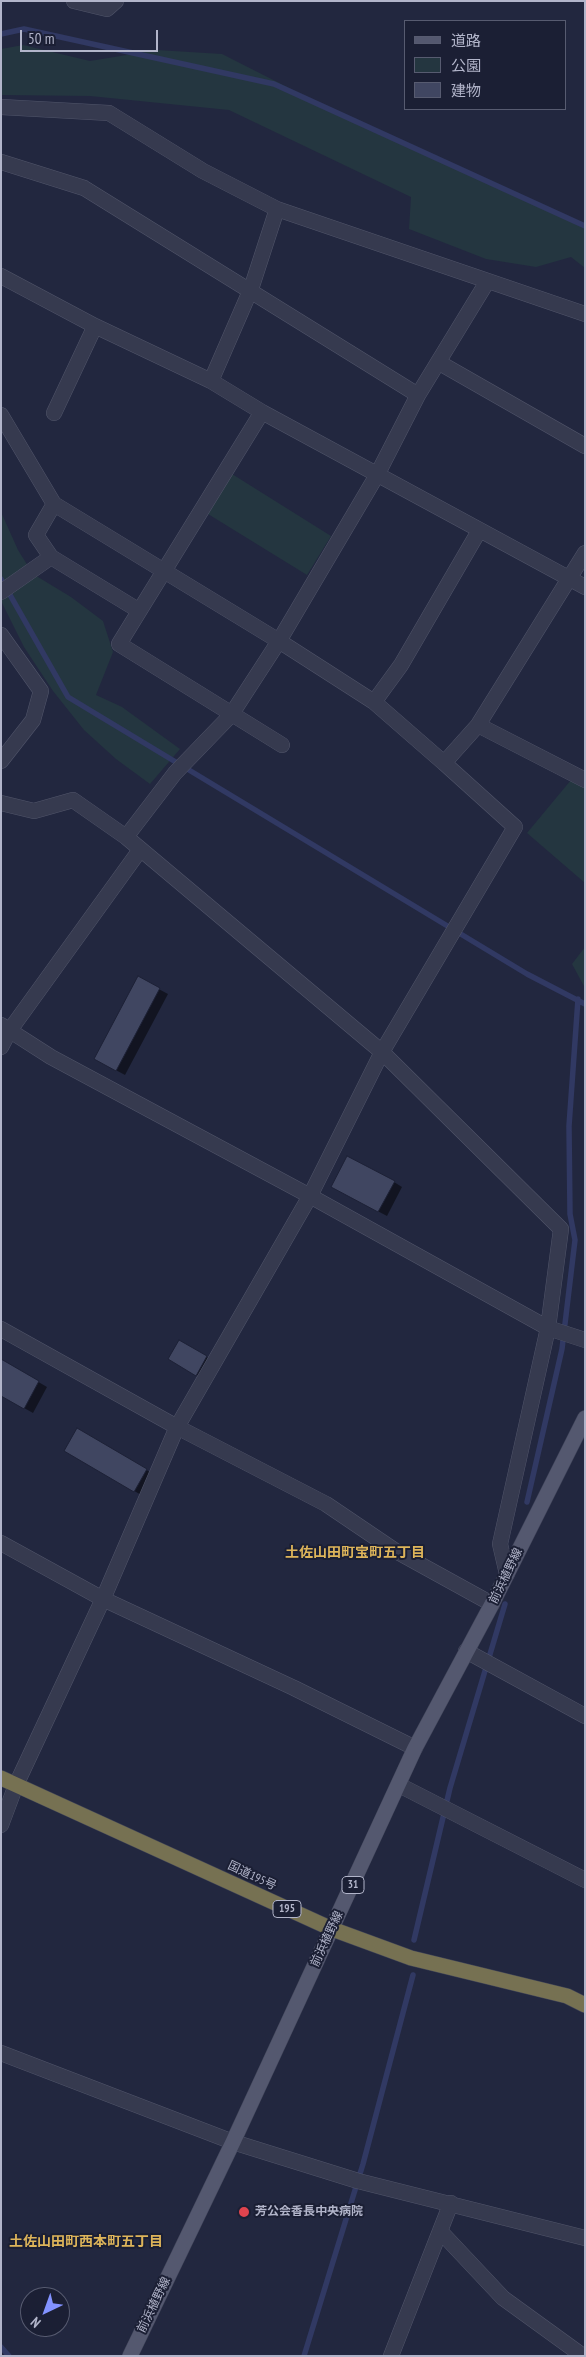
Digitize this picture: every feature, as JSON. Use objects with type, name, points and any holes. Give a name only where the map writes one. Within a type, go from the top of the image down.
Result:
[{"type":"highway","name":"国道195号","points":[[1,1778],[332,1930],[411,1958],[567,1996],[585,2006]]},
{"type":"main road","name":"前浜植野線","points":[[130,2356],[233,2142],[416,1748],[492,1604],[585,1418]]},
{"type":"street","points":[[74,1],[107,9],[116,1]]},
{"type":"street","points":[[1,107],[109,113],[203,171],[277,209],[585,314]]},
{"type":"street","points":[[1,162],[84,188],[251,289],[418,395]]},
{"type":"street","points":[[211,381],[251,289],[277,209]]},
{"type":"street","points":[[1,276],[95,326],[211,381],[262,412],[585,587]]},
{"type":"street","points":[[126,837],[175,773],[230,715],[279,641],[377,475],[418,395],[487,282]]},
{"type":"street","points":[[54,413],[95,326]]},
{"type":"street","points":[[438,362],[585,446]]},
{"type":"street","points":[[262,412],[163,569],[119,644],[230,715],[282,745]]},
{"type":"street","points":[[1,415],[54,504],[163,569],[374,702],[515,828],[382,1052],[310,1196],[177,1427],[103,1599],[16,1785],[1,1825]]},
{"type":"street","points":[[54,504],[36,535],[51,557],[138,610]]},
{"type":"street","points":[[374,702],[400,665],[479,531]]},
{"type":"street","points":[[444,763],[478,726],[585,552]]},
{"type":"street","points":[[1,592],[21,580],[51,557]]},
{"type":"street","points":[[1,635],[41,691],[33,720],[1,760]]},
{"type":"street","points":[[478,726],[585,780]]},
{"type":"street","points":[[1,802],[34,811],[73,800],[126,837],[382,1052],[562,1229],[552,1330],[500,1544],[507,1574]]},
{"type":"street","points":[[1,1047],[6,1028],[140,850]]},
{"type":"street","points":[[6,1028],[51,1058],[310,1196],[552,1330],[578,1338]]},
{"type":"street","points":[[1,1329],[177,1427],[326,1504],[394,1550],[492,1604]]},
{"type":"street","points":[[1,1543],[103,1599],[294,1688],[416,1748]]},
{"type":"street","points":[[466,1651],[585,1716]]},
{"type":"street","points":[[399,1785],[585,1880]]},
{"type":"street","points":[[1,2053],[233,2142],[358,2181],[585,2238]]},
{"type":"street","points":[[391,2356],[451,2203]]},
{"type":"street","points":[[440,2231],[503,2298],[583,2356]]},
{"type":"green space","points":[[23,45],[90,61],[157,50],[222,54],[380,134],[540,205],[585,229],[585,268],[571,257],[536,267],[486,259],[409,229],[411,197],[229,110],[90,96],[1,95],[1,49]]},
{"type":"green space","points":[[232,474],[331,536],[307,575],[208,514]]},
{"type":"green space","points":[[1,512],[18,550],[33,574],[71,597],[103,621],[113,652],[96,695],[122,707],[180,749],[150,784],[116,759],[84,730],[53,691],[24,647],[1,601]]},
{"type":"green space","points":[[571,780],[585,787],[585,883],[527,833]]},
{"type":"green space","points":[[585,947],[585,988],[572,964]]},
{"type":"building","points":[[138,976],[160,988],[116,1071],[94,1059]]},
{"type":"building","points":[[347,1156],[395,1181],[378,1212],[331,1187]]},
{"type":"building","points":[[179,1340],[207,1356],[196,1376],[168,1359]]},
{"type":"building","points":[[1,1359],[39,1381],[24,1409],[1,1396]]},
{"type":"building","points":[[77,1428],[147,1469],[134,1492],[64,1451]]},
{"type":"waterway","points":[[1,34],[24,29],[274,84],[585,226]]},
{"type":"waterway","points":[[1,579],[68,697],[527,974],[585,1004]]},
{"type":"waterway","points":[[527,1502],[562,1349],[575,1240],[570,1214],[569,1126],[578,999]]},
{"type":"waterway","points":[[414,1940],[450,1788],[505,1604]]},
{"type":"waterway","points":[[304,2356],[363,2164],[413,1975]]},
{"type":"waterway","points":[[1,2347],[9,2356]]},
{"type":"place","name":"芳公会香長中央病院","points":[[244,2212]]},
{"type":"district","name":"土佐山田町宝町五丁目","points":[[355,1553]]},
{"type":"district","name":"土佐山田町西本町五丁目","points":[[86,2242]]}]
